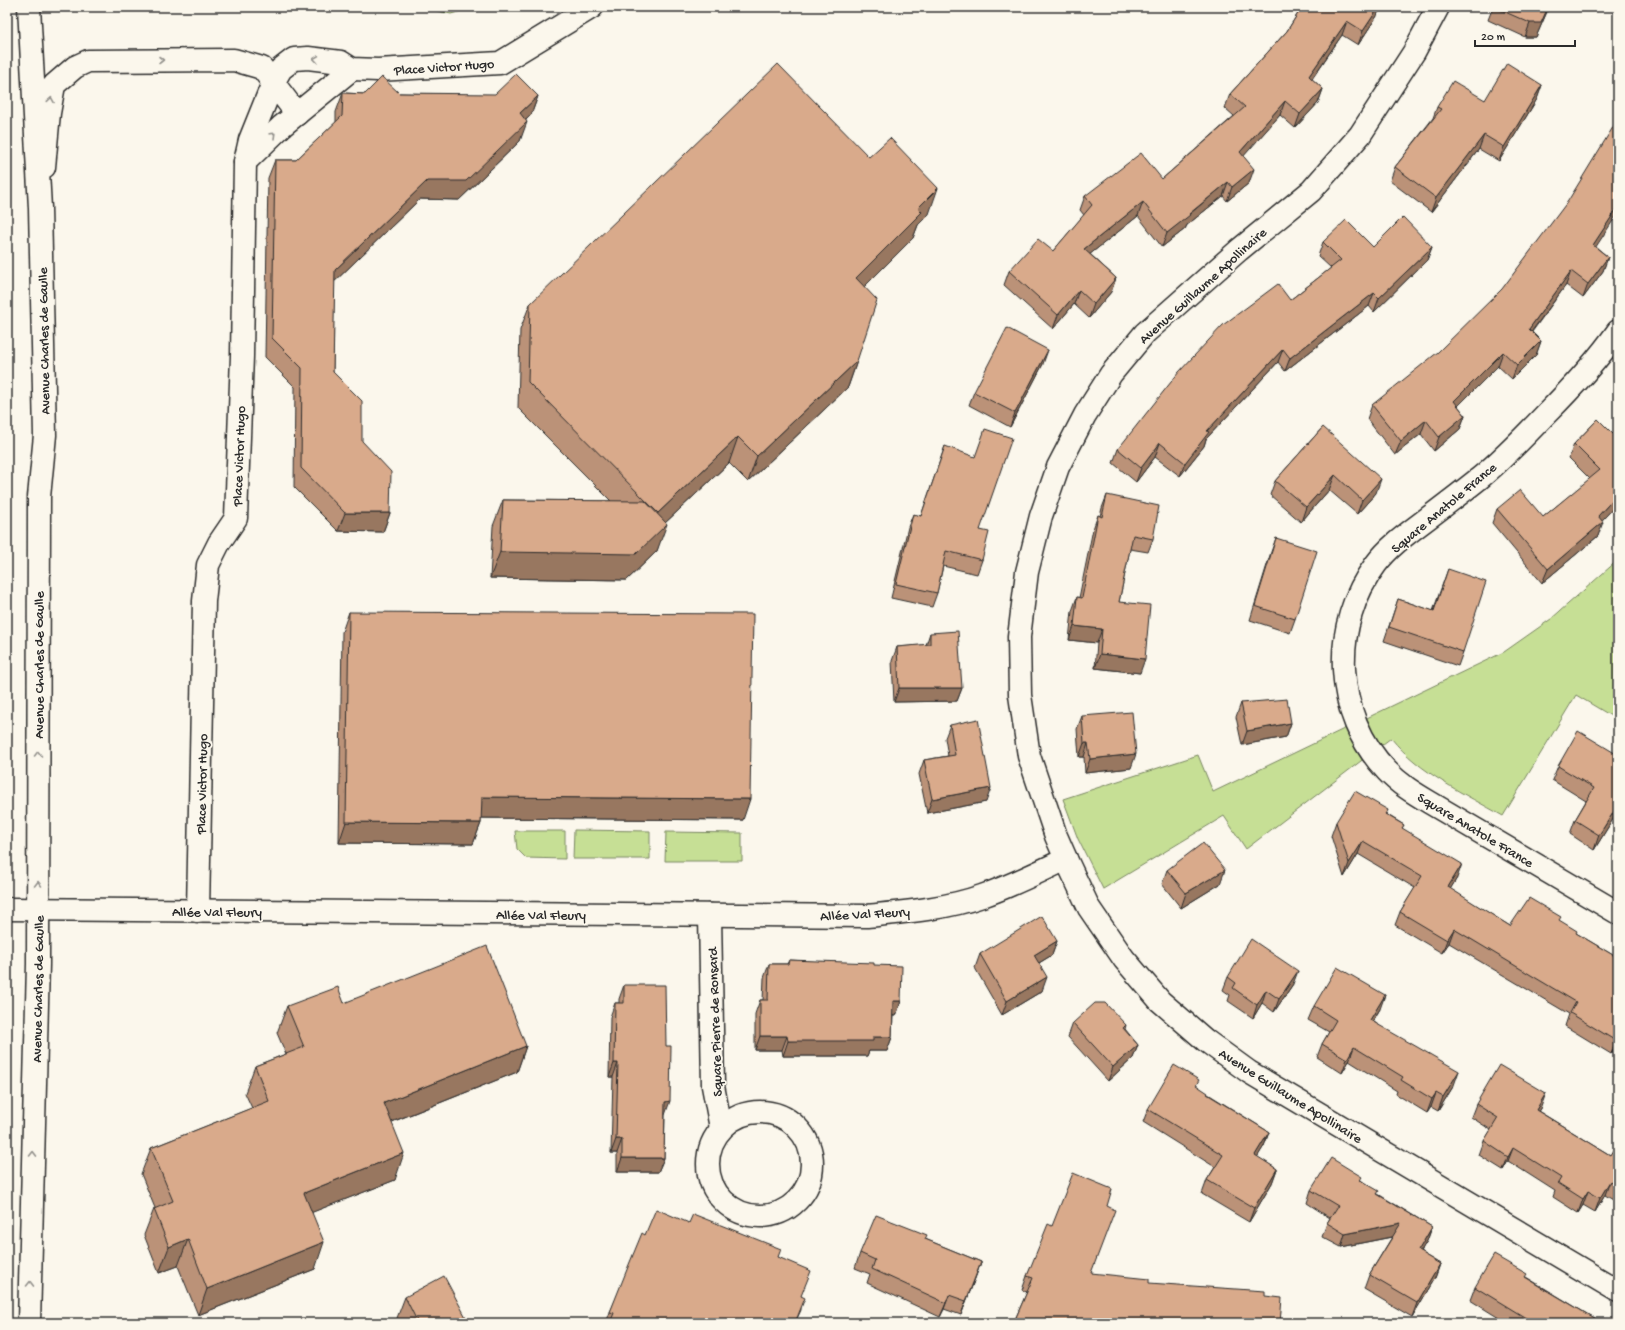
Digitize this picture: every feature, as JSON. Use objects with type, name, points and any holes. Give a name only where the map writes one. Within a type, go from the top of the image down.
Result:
[{"type":"street","name":"Avenue Charles de Gaulle","points":[[29,7],[40,208],[45,435],[39,497],[38,964],[29,1323]]},
{"type":"street","name":"Place Victor Hugo","points":[[198,911],[204,601],[208,565],[219,543],[236,518],[242,356],[245,162],[250,140],[273,83],[281,69],[294,59],[308,58],[341,62],[352,70],[378,70],[500,63],[592,7]]},
{"type":"street","name":"Avenue Guillaume Apollinaire","points":[[1438,7],[1414,52],[1360,135],[1311,191],[1239,250],[1144,333],[1111,374],[1088,409],[1058,467],[1041,516],[1027,572],[1019,637],[1020,695],[1029,756],[1056,836],[1066,859],[1089,908],[1124,959],[1160,1001],[1205,1040],[1249,1072],[1618,1291]]},
{"type":"street","points":[[40,208],[49,113],[54,85],[75,67],[88,61],[234,60],[262,68],[298,114]]},
{"type":"street","points":[[245,162],[298,114],[352,70]]},
{"type":"street","name":"Square Anatole France","points":[[1618,331],[1567,392],[1523,439],[1482,476],[1398,541],[1376,563],[1361,588],[1350,612],[1344,639],[1343,667],[1347,699],[1355,722],[1368,747],[1386,770],[1406,788],[1618,913]]},
{"type":"street","name":"Allée Val Fleury","points":[[7,909],[867,916],[925,910],[981,896],[1040,872],[1066,859]]},
{"type":"street","name":"Square Pierre de Ronsard","points":[[710,915],[713,1086],[721,1128]]},
{"type":"street","points":[[760,1111],[774,1113],[788,1119],[799,1128],[807,1140],[812,1154],[813,1167],[810,1180],[805,1191],[797,1201],[776,1214],[754,1216],[732,1208],[722,1200],[714,1189],[709,1177],[707,1164],[709,1151],[714,1138],[721,1128],[733,1118],[746,1113],[760,1111]]},
{"type":"green space","points":[[421,7],[475,7],[451,14]]},
{"type":"green space","points":[[1618,560],[1618,720],[1576,695],[1503,816],[1443,782],[1415,762],[1391,738],[1246,849],[1224,816],[1103,889],[1078,839],[1063,799],[1198,755],[1213,792],[1504,652],[1551,619]]},
{"type":"green space","points":[[574,830],[650,831],[650,859],[573,859]]},
{"type":"green space","points":[[515,831],[565,831],[565,859],[526,858],[517,849]]},
{"type":"green space","points":[[666,832],[742,833],[742,861],[665,861]]},
{"type":"building","points":[[1302,7],[1379,7],[1363,31],[1347,21],[1309,76],[1323,89],[1300,114],[1285,101],[1240,152],[1254,169],[1232,187],[1228,182],[1167,233],[1143,202],[1084,249],[1116,278],[1094,304],[1079,290],[1058,315],[1009,271],[1038,239],[1053,251],[1092,205],[1085,196],[1141,153],[1162,179],[1245,107],[1230,94],[1287,31]]},
{"type":"building","points":[[1494,7],[1548,7],[1541,23],[1530,23]]},
{"type":"building","points":[[1507,63],[1542,85],[1504,147],[1484,135],[1436,198],[1395,167],[1441,109],[1437,107],[1453,81],[1485,100]]},
{"type":"building","points":[[778,64],[869,157],[890,138],[938,188],[918,208],[922,212],[856,278],[877,300],[857,361],[757,456],[738,437],[658,513],[528,382],[530,304]]},
{"type":"building","points":[[516,74],[538,96],[520,113],[527,122],[466,181],[427,181],[335,270],[333,372],[362,401],[362,441],[391,472],[390,513],[345,513],[301,468],[302,368],[272,338],[275,160],[296,160],[342,116],[343,93],[365,94],[382,77],[399,93],[495,94]]},
{"type":"building","points":[[1618,119],[1618,207],[1593,245],[1608,257],[1588,284],[1571,271],[1529,329],[1541,341],[1517,365],[1503,352],[1454,401],[1465,415],[1439,437],[1426,420],[1401,441],[1372,405],[1438,352],[1502,289],[1568,201]]},
{"type":"building","points":[[1403,217],[1432,247],[1379,298],[1374,293],[1290,358],[1283,349],[1207,431],[1209,432],[1185,463],[1160,443],[1141,468],[1118,449],[1179,372],[1223,325],[1278,284],[1290,300],[1341,260],[1323,242],[1346,220],[1373,247]]},
{"type":"building","points":[[1007,328],[1048,350],[1015,413],[974,392]]},
{"type":"building","points":[[1598,419],[1613,434],[1618,429],[1618,494],[1598,516],[1603,522],[1548,569],[1497,509],[1520,490],[1543,517],[1600,470],[1574,444]]},
{"type":"building","points":[[1323,427],[1381,479],[1362,500],[1335,475],[1306,507],[1275,481]]},
{"type":"building","points":[[985,429],[1012,438],[980,530],[989,532],[982,560],[946,551],[937,593],[896,584],[913,514],[921,516],[945,446],[975,457]]},
{"type":"building","points":[[1107,495],[1159,506],[1153,539],[1133,535],[1119,602],[1150,605],[1145,659],[1100,654],[1102,629],[1074,626],[1077,597],[1082,598],[1098,515],[1102,517]]},
{"type":"building","points":[[503,500],[645,501],[667,524],[636,554],[500,552]]},
{"type":"building","points":[[1276,538],[1317,551],[1295,619],[1255,606]]},
{"type":"building","points":[[1448,569],[1486,582],[1463,652],[1389,627],[1398,599],[1434,611]]},
{"type":"building","points":[[349,612],[753,614],[750,799],[482,797],[481,823],[346,822]]},
{"type":"building","points":[[958,631],[962,688],[899,688],[897,647],[930,644],[930,633]]},
{"type":"building","points":[[1287,699],[1291,723],[1247,731],[1241,703]]},
{"type":"building","points":[[1132,712],[1136,754],[1090,759],[1088,743],[1084,743],[1082,716]]},
{"type":"building","points":[[978,719],[991,788],[932,799],[924,760],[955,755],[950,725]]},
{"type":"building","points":[[1578,731],[1618,755],[1618,805],[1599,835],[1575,820],[1594,788],[1558,766]]},
{"type":"building","points":[[1355,791],[1388,810],[1385,814],[1404,825],[1402,828],[1462,864],[1448,887],[1510,926],[1529,898],[1561,917],[1559,920],[1577,931],[1576,933],[1618,958],[1618,1038],[1616,1041],[1570,1013],[1576,1002],[1454,929],[1447,940],[1400,912],[1422,876],[1363,841],[1349,863],[1336,822]]},
{"type":"building","points":[[1203,843],[1225,870],[1186,893],[1167,870]]},
{"type":"building","points":[[1042,916],[1057,941],[1034,955],[1047,977],[1007,1001],[980,954]]},
{"type":"building","points":[[1251,939],[1298,971],[1279,999],[1266,990],[1257,1005],[1233,988],[1236,983],[1228,977]]},
{"type":"building","points":[[487,946],[526,1046],[384,1103],[404,1153],[304,1193],[324,1242],[207,1289],[188,1239],[169,1247],[154,1209],[173,1201],[151,1148],[269,1101],[255,1066],[304,1047],[287,1006],[338,987],[344,1003]]},
{"type":"building","points":[[789,960],[874,963],[874,965],[902,966],[901,1001],[893,1001],[892,1037],[873,1037],[873,1041],[788,1041],[787,1036],[760,1036],[760,1000],[768,1000],[769,964],[788,964]]},
{"type":"building","points":[[1337,967],[1385,995],[1370,1020],[1459,1071],[1443,1097],[1436,1093],[1432,1099],[1401,1080],[1403,1077],[1354,1047],[1347,1059],[1322,1044],[1336,1020],[1314,1006]]},
{"type":"building","points":[[624,985],[665,985],[666,1046],[671,1046],[670,1101],[665,1102],[664,1158],[622,1158],[622,1139],[616,1139],[618,1063],[614,1063],[615,1003],[624,1003]]},
{"type":"building","points":[[1095,1003],[1105,1003],[1126,1025],[1123,1028],[1138,1045],[1113,1067],[1073,1023]]},
{"type":"building","points":[[1174,1065],[1199,1080],[1196,1085],[1208,1093],[1207,1094],[1269,1132],[1255,1155],[1277,1169],[1254,1208],[1207,1180],[1223,1155],[1148,1109]]},
{"type":"building","points":[[1499,1065],[1546,1093],[1536,1110],[1610,1155],[1616,1145],[1618,1146],[1618,1186],[1610,1181],[1600,1198],[1588,1191],[1583,1199],[1558,1183],[1561,1178],[1513,1148],[1508,1157],[1484,1141],[1498,1118],[1476,1104]]},
{"type":"building","points":[[1331,1158],[1362,1177],[1360,1180],[1379,1191],[1377,1194],[1432,1227],[1418,1251],[1440,1264],[1417,1303],[1369,1275],[1401,1223],[1345,1234],[1327,1223],[1338,1206],[1311,1190]]},
{"type":"building","points":[[1073,1173],[1112,1189],[1107,1206],[1115,1210],[1091,1273],[1149,1279],[1149,1283],[1265,1291],[1265,1296],[1282,1298],[1280,1323],[1013,1323],[1033,1278],[1027,1276],[1048,1224],[1052,1226]]},
{"type":"building","points":[[656,1209],[689,1223],[693,1214],[781,1249],[778,1257],[811,1271],[801,1296],[805,1298],[795,1323],[610,1323],[614,1313],[610,1312],[628,1267],[642,1233],[645,1235]]},
{"type":"building","points":[[876,1215],[927,1235],[925,1239],[981,1262],[966,1301],[949,1295],[946,1303],[872,1269],[875,1260],[860,1253]]},
{"type":"building","points":[[1494,1255],[1527,1274],[1525,1277],[1602,1323],[1534,1323],[1475,1287]]},
{"type":"building","points":[[444,1276],[469,1323],[418,1323],[405,1297]]}]
